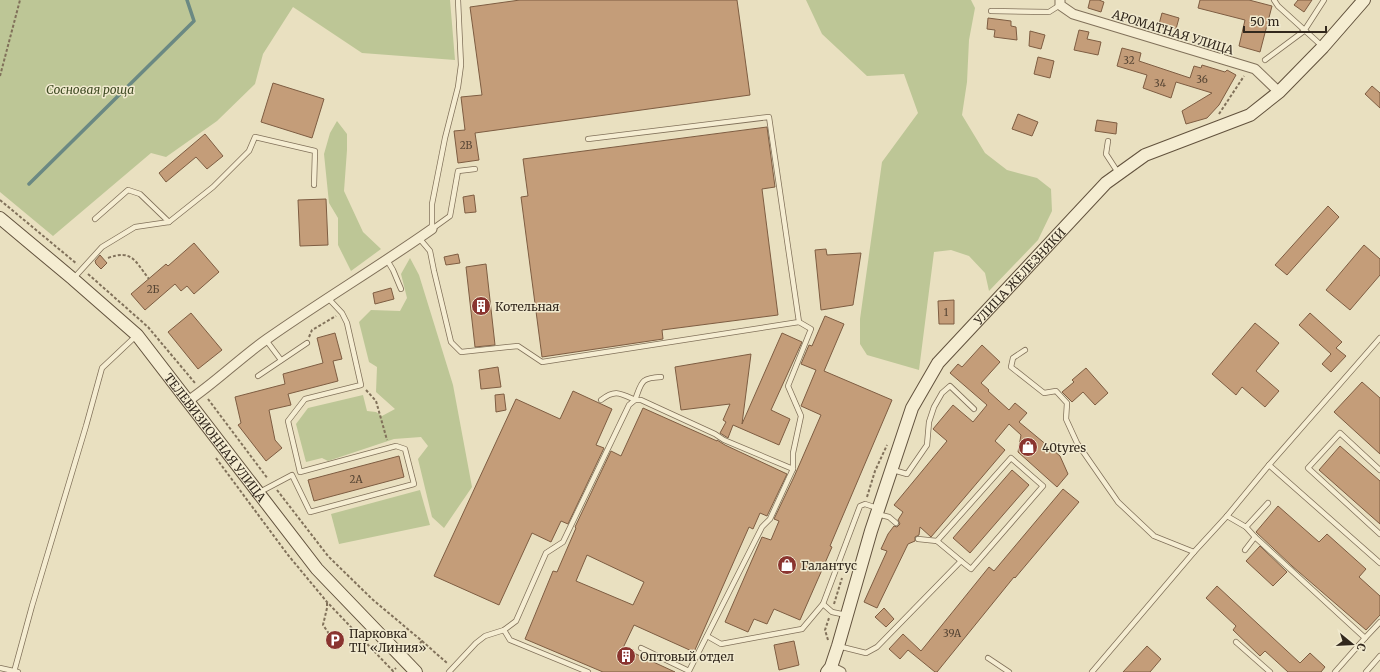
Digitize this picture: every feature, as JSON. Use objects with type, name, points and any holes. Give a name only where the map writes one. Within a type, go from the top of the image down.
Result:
[{"type":"street","name":"УЛИЦА ЖЕЛЕЗНЯКИ","points":[[833,670],[832,646],[847,616],[878,511],[912,408],[938,364],[1106,183],[1145,155],[1250,114],[1279,92],[1323,47],[1364,0]]},
{"type":"street","name":"АРОМАТНАЯ УЛИЦА","points":[[1060,2],[1073,14],[1254,69],[1279,92]]},
{"type":"street","name":"ТЕЛЕВИЗИОННАЯ УЛИЦА","points":[[0,218],[73,278],[137,335],[317,569],[416,672]]},
{"type":"street","points":[[188,401],[202,392],[266,340],[432,229]]},
{"type":"lane","points":[[432,229],[432,204],[445,138],[458,87],[461,66],[458,0]]},
{"type":"lane","points":[[1274,0],[1278,6],[1304,31],[1323,47]]},
{"type":"lane","points":[[1265,60],[1304,31],[1324,0]]},
{"type":"lane","points":[[990,11],[1049,12],[1060,2]]},
{"type":"lane","points":[[588,139],[769,117],[799,322]]},
{"type":"lane","points":[[73,278],[102,247],[135,227],[169,222],[213,187],[249,151],[255,137],[315,151],[314,185]]},
{"type":"lane","points":[[1108,141],[1106,154],[1119,174]]},
{"type":"lane","points":[[432,229],[450,216],[458,171],[475,169]]},
{"type":"lane","points":[[95,219],[128,190],[140,194],[169,222]]},
{"type":"lane","points":[[419,238],[430,251],[451,342],[461,352],[518,346],[542,362],[799,322],[811,329],[788,386],[801,416],[793,453],[793,469],[770,519],[762,527],[689,671],[641,648]]},
{"type":"lane","points":[[387,260],[393,270],[400,289]]},
{"type":"lane","points":[[300,472],[288,421],[305,399],[361,385],[347,323],[342,313],[328,298]]},
{"type":"lane","points":[[0,668],[15,672],[32,606],[102,368],[137,335]]},
{"type":"lane","points":[[1092,672],[1194,552],[1227,516],[1269,464],[1380,338]]},
{"type":"lane","points":[[266,340],[281,360]]},
{"type":"lane","points":[[258,376],[307,343]]},
{"type":"lane","points":[[1025,350],[1013,358],[1011,367],[1044,393],[1056,391],[1067,403],[1066,419],[1077,442],[1118,502],[1154,536],[1194,552]]},
{"type":"lane","points":[[451,670],[476,643],[485,636],[504,630],[516,621],[546,552],[563,542],[629,405],[635,400],[642,382],[648,378],[661,377]]},
{"type":"lane","points":[[891,470],[907,474],[927,445],[928,422],[942,393],[950,386],[974,409]]},
{"type":"lane","points":[[601,400],[609,394],[619,392],[635,400],[641,400],[715,434],[724,440],[793,469]]},
{"type":"lane","points":[[1380,470],[1340,433],[1308,468],[1380,534]]},
{"type":"lane","points":[[258,493],[292,475],[300,472],[396,446],[405,449],[414,484],[310,512],[292,475]]},
{"type":"lane","points":[[918,539],[937,541],[971,568],[1044,486],[1011,458],[937,541]]},
{"type":"lane","points":[[1269,464],[1380,563]]},
{"type":"lane","points":[[1246,527],[1268,503]]},
{"type":"lane","points":[[707,636],[721,644],[802,629],[823,604],[860,506],[865,504],[889,517],[896,523]]},
{"type":"lane","points":[[1227,516],[1246,527],[1254,537],[1365,638]]},
{"type":"lane","points":[[1244,550],[1254,537]]},
{"type":"lane","points":[[832,646],[866,653],[877,647],[961,561]]},
{"type":"lane","points":[[823,604],[832,612],[847,616]]},
{"type":"lane","points":[[1335,672],[1380,622]]},
{"type":"lane","points":[[504,630],[510,640],[588,672]]},
{"type":"lane","points":[[1236,642],[1270,672]]},
{"type":"lane","points":[[1366,672],[1380,656]]},
{"type":"lane","points":[[988,658],[1009,672]]},
{"type":"path","points":[[0,76],[20,0]]},
{"type":"path","points":[[1218,116],[1243,77],[1254,69]]},
{"type":"path","points":[[108,258],[117,255],[132,257],[149,278]]},
{"type":"path","points":[[307,343],[312,330],[342,313]]},
{"type":"path","points":[[361,385],[376,400],[389,448]]},
{"type":"path","points":[[865,504],[875,471],[889,438]]},
{"type":"path","points":[[215,457],[288,555],[327,602],[323,625],[332,638]]},
{"type":"path","points":[[832,646],[828,640],[825,630],[843,576]]},
{"type":"path","points":[[422,641],[451,670]]},
{"type":"green space","name":"Сосновая роща","points":[[0,0],[450,0],[455,60],[362,53],[293,7],[263,54],[255,84],[217,121],[166,157],[151,153],[53,236],[0,192]]},
{"type":"green space","points":[[806,0],[971,0],[975,8],[969,40],[967,82],[962,115],[985,153],[1007,170],[1037,178],[1051,189],[1052,211],[1038,240],[989,291],[985,273],[969,256],[951,250],[934,252],[919,370],[867,355],[860,344],[860,319],[882,162],[918,113],[904,74],[867,76],[822,34]]},
{"type":"green space","points":[[337,121],[347,134],[344,191],[363,232],[381,249],[351,271],[338,245],[338,218],[329,203],[324,154],[330,133]]},
{"type":"green space","points":[[410,258],[419,275],[453,385],[472,487],[444,528],[432,517],[418,459],[428,446],[421,437],[394,439],[328,461],[322,458],[306,462],[296,424],[308,408],[363,395],[367,411],[376,412],[382,416],[395,409],[376,392],[377,367],[369,362],[359,322],[371,310],[400,311],[407,298],[401,274]]},
{"type":"green space","points":[[420,490],[430,525],[339,544],[331,514]]},
{"type":"building","points":[[520,0],[737,0],[750,95],[475,133],[479,160],[458,163],[454,131],[465,130],[461,97],[482,95],[470,7]]},
{"type":"building","points":[[1090,0],[1099,0],[1104,2],[1101,12],[1088,8]]},
{"type":"building","points":[[1200,0],[1249,0],[1272,6],[1260,52],[1239,46],[1245,20],[1198,8]]},
{"type":"building","points":[[1298,0],[1312,0],[1304,12],[1294,5]]},
{"type":"building","points":[[1162,13],[1179,18],[1176,29],[1159,24]]},
{"type":"building","points":[[988,18],[1011,21],[1011,26],[1016,27],[1017,40],[994,37],[995,30],[987,29]]},
{"type":"building","points":[[1079,30],[1089,32],[1087,39],[1101,42],[1098,55],[1074,50]]},
{"type":"building","points":[[1030,31],[1045,35],[1041,49],[1029,46]]},
{"type":"building","points":[[1122,48],[1141,53],[1139,61],[1190,78],[1194,66],[1201,68],[1202,65],[1225,72],[1227,70],[1236,75],[1219,105],[1207,118],[1186,124],[1182,111],[1212,93],[1176,82],[1171,98],[1143,88],[1147,75],[1117,66]]},
{"type":"building","points":[[1038,57],[1054,61],[1050,78],[1034,74]]},
{"type":"building","points":[[273,83],[324,99],[312,138],[261,122]]},
{"type":"building","points":[[1372,86],[1380,93],[1380,108],[1365,94]]},
{"type":"building","points":[[1018,114],[1038,122],[1032,136],[1012,129]]},
{"type":"building","points":[[1097,120],[1117,123],[1116,134],[1095,131]]},
{"type":"building","points":[[767,127],[775,187],[762,189],[778,315],[662,330],[663,339],[542,357],[521,197],[528,196],[523,159]]},
{"type":"building","points":[[205,134],[223,156],[207,169],[196,157],[166,182],[159,173]]},
{"type":"building","points":[[474,195],[476,212],[465,213],[463,197]]},
{"type":"building","points":[[326,199],[328,245],[300,246],[298,200]]},
{"type":"building","points":[[1328,206],[1339,217],[1287,275],[1275,265]]},
{"type":"building","points":[[194,243],[219,272],[194,294],[187,286],[181,291],[175,284],[145,310],[131,294],[166,264],[168,266]]},
{"type":"building","points":[[1364,245],[1380,259],[1380,275],[1350,310],[1326,290]]},
{"type":"building","points":[[826,249],[827,255],[861,253],[853,305],[821,310],[815,250]]},
{"type":"building","points":[[458,254],[460,263],[446,265],[444,257]]},
{"type":"building","points":[[100,255],[107,263],[101,269],[95,261]]},
{"type":"building","name":"Котельная","points":[[486,264],[495,345],[475,347],[466,267]]},
{"type":"building","points":[[391,288],[394,299],[375,304],[373,293]]},
{"type":"building","points":[[954,300],[954,324],[939,324],[938,301]]},
{"type":"building","points":[[191,313],[222,350],[198,369],[168,332]]},
{"type":"building","points":[[1310,313],[1342,342],[1336,348],[1346,356],[1331,372],[1322,364],[1331,354],[1299,325]]},
{"type":"building","points":[[825,316],[844,324],[824,371],[892,400],[830,546],[832,547],[800,620],[774,609],[767,624],[754,619],[748,632],[725,622],[762,537],[771,540],[779,521],[774,519],[821,415],[801,406],[816,370],[801,364],[809,345],[812,346]]},
{"type":"building","points":[[1255,323],[1279,343],[1256,371],[1279,391],[1265,407],[1242,387],[1236,395],[1212,374]]},
{"type":"building","points":[[335,333],[342,359],[333,361],[338,381],[288,394],[291,405],[269,410],[275,440],[282,448],[266,461],[238,425],[241,423],[235,397],[285,384],[283,374],[323,363],[317,338]]},
{"type":"building","points":[[782,333],[802,342],[771,410],[790,419],[779,445],[733,425],[728,438],[720,433],[726,422],[723,420],[730,404],[681,410],[675,367],[751,354],[742,424]]},
{"type":"building","points":[[982,345],[1000,362],[981,383],[1009,410],[1015,403],[1027,413],[1019,422],[1060,456],[1068,474],[1057,487],[1018,452],[1021,435],[1009,424],[995,441],[1005,450],[931,537],[920,527],[919,535],[915,537],[915,541],[908,544],[877,608],[864,602],[887,551],[881,549],[888,534],[894,526],[897,527],[900,524],[898,520],[903,512],[894,505],[947,441],[933,429],[953,405],[973,422],[987,405],[950,373],[958,364],[962,367]]},
{"type":"building","points":[[498,367],[501,387],[481,389],[479,370]]},
{"type":"building","points":[[1086,368],[1108,393],[1095,405],[1083,392],[1072,402],[1062,392],[1074,382],[1072,380]]},
{"type":"building","points":[[1362,382],[1380,398],[1380,454],[1334,412]]},
{"type":"building","points":[[573,391],[612,409],[596,445],[604,448],[568,524],[561,521],[551,542],[532,533],[499,605],[434,576],[516,399],[560,419]]},
{"type":"building","points":[[504,394],[506,410],[496,412],[495,395]]},
{"type":"building","points":[[643,408],[717,440],[787,474],[767,516],[760,513],[753,529],[749,527],[694,652],[634,625],[623,648],[675,672],[603,672],[525,639],[553,571],[557,572],[576,528],[575,527],[611,451],[621,456]],"holes":[[[587,555],[644,582],[633,605],[576,581]]]},
{"type":"building","points":[[1340,446],[1380,481],[1380,524],[1319,470]]},
{"type":"building","points":[[399,456],[404,477],[314,501],[308,480]]},
{"type":"building","points":[[1012,470],[1029,485],[970,553],[953,538]]},
{"type":"building","points":[[1063,489],[1079,502],[1015,578],[1014,577],[937,672],[935,672],[908,650],[900,659],[889,649],[903,634],[921,651],[989,567],[994,571]]},
{"type":"building","points":[[1278,506],[1319,542],[1327,534],[1366,569],[1359,577],[1380,596],[1380,615],[1366,630],[1292,566],[1256,532]]},
{"type":"building","points":[[1260,546],[1287,572],[1273,586],[1246,561]]},
{"type":"building","points":[[1217,586],[1300,663],[1310,653],[1325,667],[1321,672],[1288,672],[1265,651],[1260,656],[1233,630],[1236,626],[1206,598]]},
{"type":"building","points":[[884,608],[894,619],[886,627],[875,617]]},
{"type":"building","points":[[794,641],[799,665],[779,670],[774,645]]},
{"type":"building","points":[[1147,646],[1161,659],[1150,672],[1123,672]]},
{"type":"waterway","points":[[29,184],[194,21],[187,0]]},
{"type":"place","name":"Котельная","points":[[481,306]]},
{"type":"place","name":"40tyres","points":[[1028,447]]},
{"type":"place","name":"Галантус","points":[[787,565]]},
{"type":"place","name":"Парковка ТЦ «Линия»","points":[[335,640]]},
{"type":"place","name":"Оптовый отдел","points":[[626,656]]}]
